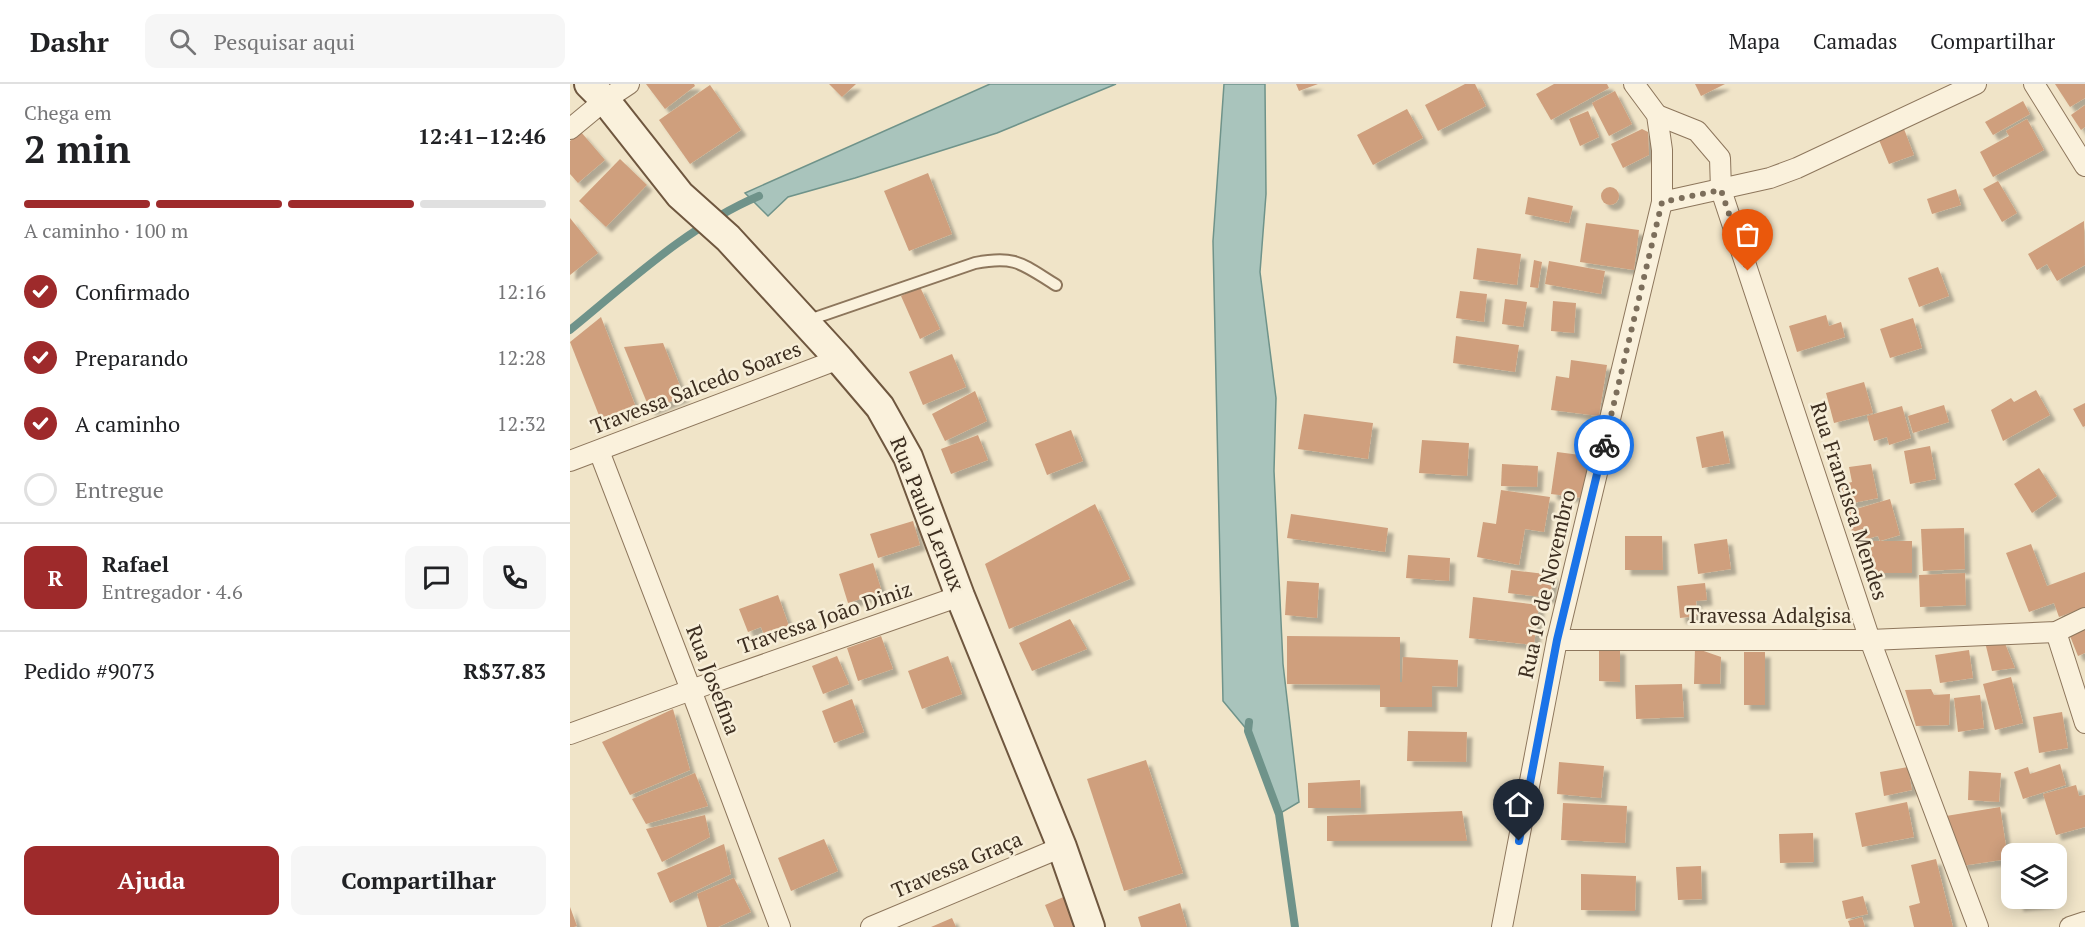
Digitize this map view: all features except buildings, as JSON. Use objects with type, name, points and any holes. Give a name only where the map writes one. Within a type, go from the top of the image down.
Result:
[{"type":"street","points":[[570,129],[597,92],[629,84]]},
{"type":"street","name":"Rua 19 de Novembro","points":[[1502,927],[1557,640],[1662,202],[1662,150],[1657,115],[1634,84]]},
{"type":"street","points":[[1662,202],[1770,178],[1797,168],[1976,84]]},
{"type":"street","points":[[2034,84],[2085,166]]},
{"type":"street","name":"Rua Paulo Leroux","points":[[597,92],[680,195],[728,238],[839,359],[880,408],[908,457],[960,596],[1062,847],[1090,927]]},
{"type":"street","name":"Rua Francisca Mendes","points":[[1657,115],[1697,131],[1720,158],[1721,190],[1870,640],[1978,927]]},
{"type":"street","name":"Travessa Salcedo Soares","points":[[570,461],[839,359]]},
{"type":"street","name":"Rua Josefina","points":[[599,451],[692,690],[780,927]]},
{"type":"street","name":"Travessa João Diniz","points":[[570,734],[960,596]]},
{"type":"street","name":"Travessa Adalgisa","points":[[1557,640],[1870,640],[2056,632],[2085,618]]},
{"type":"street","points":[[2056,632],[2085,723]]},
{"type":"street","name":"Travessa Graça","points":[[871,927],[1062,847]]},
{"type":"street","points":[[2070,927],[2085,922]]},
{"type":"lane","points":[[804,321],[975,263],[997,259],[1016,261],[1056,285]]},
{"type":"water","points":[[990,84],[1116,84],[997,133],[788,197],[768,216],[745,193]]},
{"type":"water","points":[[1224,84],[1265,84],[1266,194],[1260,272],[1276,398],[1274,471],[1283,664],[1299,802],[1279,814],[1248,731],[1223,701],[1213,241]]},
{"type":"waterway","points":[[570,330],[660,256],[708,223],[759,196]]},
{"type":"waterway","points":[[1249,722],[1248,731],[1279,814],[1295,927]]},
{"type":"way so far","points":[[1604,445],[1662,202],[1721,190],[1748,271]]},
{"type":"route","points":[[1519,841],[1557,640],[1604,445]]}]
